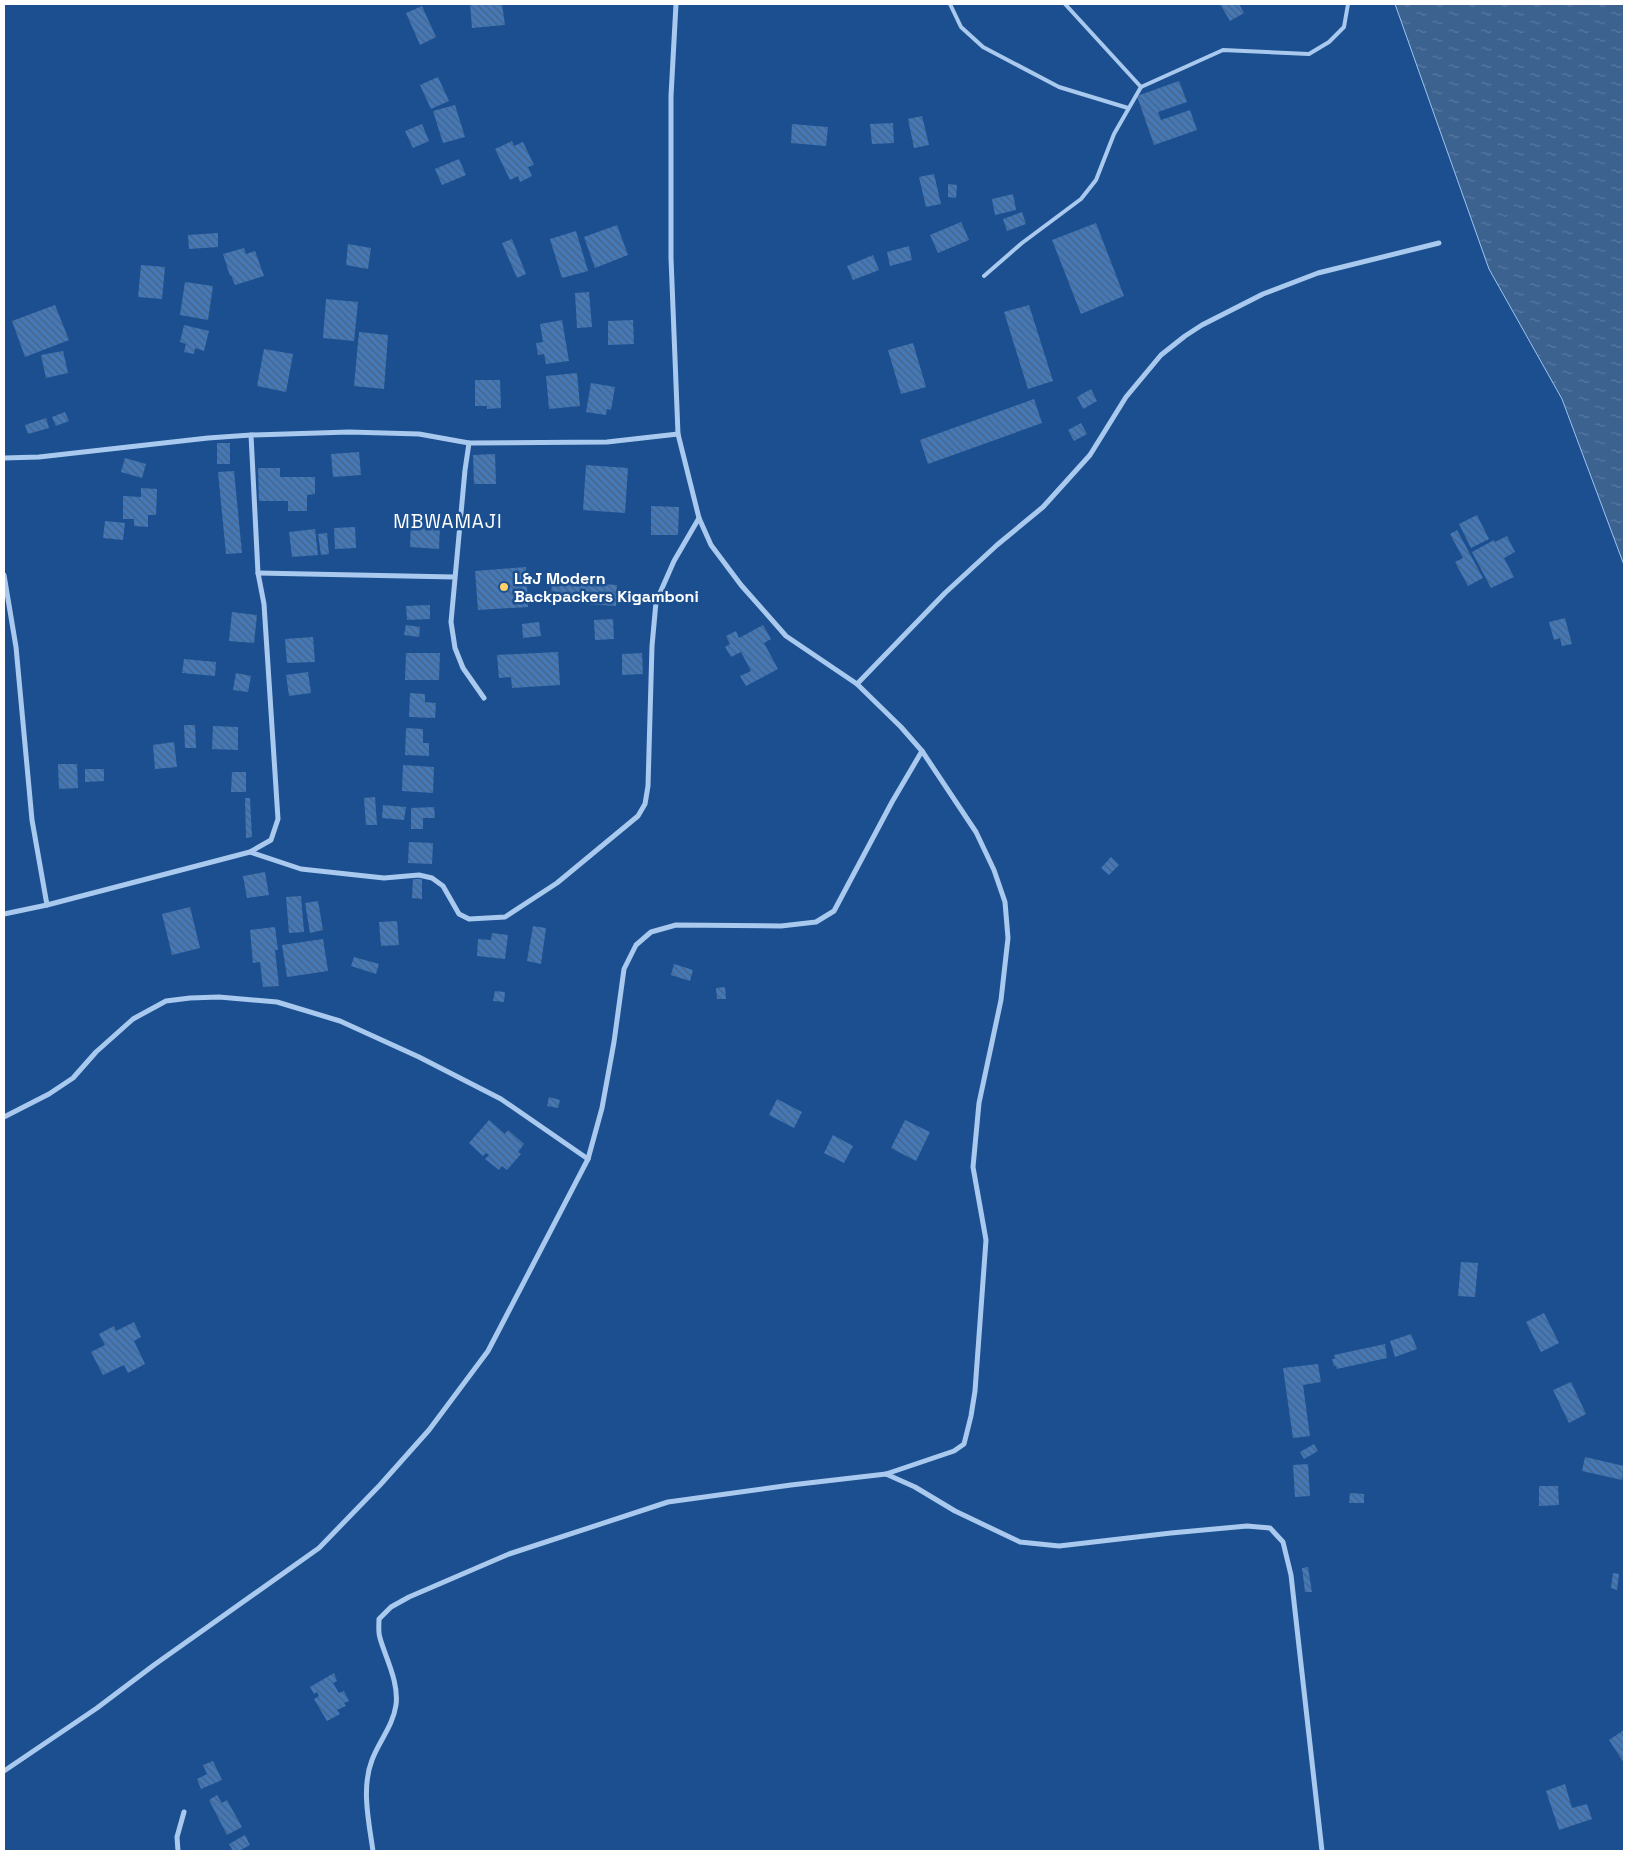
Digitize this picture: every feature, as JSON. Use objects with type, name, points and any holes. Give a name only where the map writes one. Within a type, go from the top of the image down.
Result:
[{"type":"street","points":[[373,1851],[368,1813],[367,1782],[371,1763],[388,1730],[396,1704],[393,1678],[380,1636],[378,1619],[392,1607],[408,1597],[509,1554],[668,1502],[886,1474],[954,1451],[964,1444],[971,1416],[975,1391],[986,1240],[973,1167],[979,1103],[1001,1000],[1008,938],[1005,902],[994,870],[976,832],[922,751],[901,727],[857,684],[786,636],[741,585],[711,545],[699,518],[678,434],[672,258],[670,96],[676,4]]},
{"type":"street","points":[[857,684],[945,593],[997,545],[1043,507],[1090,455],[1126,397],[1161,355],[1186,336],[1202,324],[1263,294],[1318,273],[1439,243]]},
{"type":"street","points":[[4,458],[39,457],[208,438],[349,432],[419,434],[469,443],[607,442],[678,434]]},
{"type":"street","points":[[4,914],[46,905],[250,852],[271,840],[278,819],[264,604],[258,573],[251,436]]},
{"type":"street","points":[[469,443],[454,577],[451,622],[455,648],[463,668],[484,698]]},
{"type":"street","points":[[250,852],[301,869],[384,878],[419,875],[432,878],[443,886],[459,914],[469,919],[505,917],[557,883],[638,816],[645,804],[648,786],[652,646],[656,602],[674,560],[699,518]]},
{"type":"street","points":[[258,573],[454,577]]},
{"type":"street","points":[[4,575],[16,647],[32,820],[46,905]]},
{"type":"street","points":[[4,1771],[97,1708],[154,1665],[320,1548],[380,1485],[429,1430],[488,1351],[588,1158],[604,1099],[624,969],[636,945],[651,932],[676,925],[781,926],[816,922],[834,911],[892,802],[922,751]]},
{"type":"street","points":[[4,1117],[49,1094],[73,1078],[96,1052],[133,1019],[166,1001],[219,997],[277,1002],[340,1021],[420,1057],[501,1099],[588,1158]]},
{"type":"street","points":[[886,1474],[915,1487],[956,1511],[1020,1542],[1060,1546],[1247,1526],[1270,1528],[1283,1542],[1291,1575],[1322,1851]]},
{"type":"street","points":[[178,1851],[177,1837],[184,1812]]},
{"type":"lane","points":[[950,4],[961,27],[983,47],[1060,87],[1128,108]]},
{"type":"lane","points":[[1064,4],[1141,87]]},
{"type":"lane","points":[[984,276],[1081,199],[1096,180],[1114,134],[1141,87],[1224,50],[1309,54],[1329,42],[1344,27],[1348,4]]},
{"type":"water","points":[[1395,4],[1624,4],[1624,565],[1562,399],[1489,269]]},
{"type":"building","points":[[470,4],[502,4],[505,25],[472,28]]},
{"type":"building","points":[[1220,4],[1239,4],[1244,13],[1230,21]]},
{"type":"building","points":[[422,6],[436,37],[420,45],[406,13]]},
{"type":"building","points":[[438,77],[449,101],[431,109],[420,85]]},
{"type":"building","points":[[1179,81],[1187,102],[1158,112],[1161,120],[1190,110],[1197,130],[1154,145],[1137,96]]},
{"type":"building","points":[[455,105],[465,137],[443,143],[433,111]]},
{"type":"building","points":[[922,116],[929,145],[914,148],[908,119]]},
{"type":"building","points":[[893,123],[894,143],[872,144],[870,124]]},
{"type":"building","points":[[422,124],[429,141],[413,148],[405,131]]},
{"type":"building","points":[[792,124],[828,127],[826,146],[791,143]]},
{"type":"building","points":[[512,141],[514,146],[523,142],[534,165],[528,167],[532,176],[520,182],[518,176],[510,180],[495,149]]},
{"type":"building","points":[[459,159],[466,175],[442,185],[435,169]]},
{"type":"building","points":[[934,174],[941,204],[926,207],[919,177]]},
{"type":"building","points":[[948,184],[957,185],[956,198],[948,197]]},
{"type":"building","points":[[1013,194],[1016,210],[995,215],[992,199]]},
{"type":"building","points":[[1022,212],[1026,224],[1007,231],[1003,219]]},
{"type":"building","points":[[961,222],[969,240],[938,253],[930,235]]},
{"type":"building","points":[[1096,223],[1124,296],[1081,314],[1052,240]]},
{"type":"building","points":[[617,225],[628,255],[595,268],[584,237]]},
{"type":"building","points":[[576,231],[588,271],[562,278],[550,239]]},
{"type":"building","points":[[218,233],[218,247],[189,249],[188,235]]},
{"type":"building","points":[[512,239],[526,274],[517,278],[502,243]]},
{"type":"building","points":[[348,244],[371,248],[368,269],[346,265]]},
{"type":"building","points":[[909,246],[912,260],[890,266],[887,252]]},
{"type":"building","points":[[244,248],[246,254],[255,251],[264,276],[235,285],[223,254]]},
{"type":"building","points":[[873,255],[879,270],[853,280],[847,266]]},
{"type":"building","points":[[141,265],[165,267],[162,299],[138,297]]},
{"type":"building","points":[[185,282],[213,286],[208,320],[180,315]]},
{"type":"building","points":[[589,292],[592,327],[577,328],[575,293]]},
{"type":"building","points":[[326,299],[358,302],[354,341],[323,338]]},
{"type":"building","points":[[55,305],[69,340],[25,357],[12,321]]},
{"type":"building","points":[[1029,305],[1053,381],[1028,389],[1004,312]]},
{"type":"building","points":[[562,320],[569,361],[546,364],[544,354],[538,355],[536,343],[543,342],[540,324]]},
{"type":"building","points":[[633,320],[634,344],[608,345],[608,321]]},
{"type":"building","points":[[184,325],[209,331],[204,351],[195,348],[194,354],[184,352],[186,344],[180,342]]},
{"type":"building","points":[[359,332],[388,335],[384,389],[354,386]]},
{"type":"building","points":[[913,343],[926,387],[901,394],[888,350]]},
{"type":"building","points":[[264,349],[293,354],[286,392],[257,386]]},
{"type":"building","points":[[63,351],[68,373],[46,378],[41,355]]},
{"type":"building","points":[[577,373],[580,406],[549,409],[546,376]]},
{"type":"building","points":[[475,380],[500,380],[501,408],[487,409],[487,406],[475,406]]},
{"type":"building","points":[[591,383],[615,387],[611,410],[607,409],[606,415],[586,412]]},
{"type":"building","points":[[1091,389],[1097,401],[1083,409],[1077,397]]},
{"type":"building","points":[[1034,399],[1042,423],[928,464],[920,440]]},
{"type":"building","points":[[65,412],[69,421],[56,426],[52,417]]},
{"type":"building","points":[[46,418],[49,428],[28,434],[25,425]]},
{"type":"building","points":[[1081,423],[1087,434],[1074,441],[1068,430]]},
{"type":"building","points":[[217,443],[230,443],[230,464],[217,464]]},
{"type":"building","points":[[359,452],[361,475],[333,477],[331,454]]},
{"type":"building","points":[[495,454],[496,484],[474,484],[473,455]]},
{"type":"building","points":[[125,458],[146,464],[142,478],[121,472]]},
{"type":"building","points":[[586,465],[628,468],[625,513],[583,510]]},
{"type":"building","points":[[258,468],[280,468],[280,477],[315,477],[315,494],[307,495],[307,511],[288,511],[288,501],[259,501]]},
{"type":"building","points":[[234,471],[242,553],[226,554],[218,472]]},
{"type":"building","points":[[141,488],[157,489],[156,515],[148,515],[148,527],[134,526],[134,519],[123,519],[123,496],[141,497]]},
{"type":"building","points":[[651,506],[679,507],[678,535],[651,535]]},
{"type":"building","points":[[1477,515],[1489,539],[1471,548],[1459,524]]},
{"type":"building","points":[[105,521],[125,523],[123,540],[103,538]]},
{"type":"building","points":[[411,523],[440,524],[439,549],[410,547]]},
{"type":"building","points":[[355,527],[356,548],[335,549],[334,528]]},
{"type":"building","points":[[315,529],[318,555],[292,557],[289,532]]},
{"type":"building","points":[[1457,530],[1483,578],[1468,586],[1455,562],[1463,558],[1450,534]]},
{"type":"building","points":[[327,533],[329,554],[321,555],[318,534]]},
{"type":"building","points":[[1507,536],[1515,552],[1504,558],[1514,577],[1491,588],[1472,552],[1494,540],[1495,542]]},
{"type":"building","points":[[526,567],[528,607],[478,610],[475,571]]},
{"type":"building","points":[[552,581],[617,585],[616,606],[551,602]]},
{"type":"building","points":[[430,605],[430,619],[407,620],[406,606]]},
{"type":"building","points":[[232,612],[257,615],[254,643],[229,641]]},
{"type":"building","points":[[1565,618],[1572,644],[1562,646],[1560,638],[1554,640],[1549,622]]},
{"type":"building","points":[[613,619],[614,639],[595,640],[594,620]]},
{"type":"building","points":[[539,622],[541,636],[523,638],[522,624]]},
{"type":"building","points":[[406,625],[420,627],[419,637],[404,635]]},
{"type":"building","points":[[763,625],[771,639],[764,643],[778,669],[746,686],[740,676],[751,671],[741,652],[731,657],[725,647],[730,644],[726,636],[736,631],[739,638]]},
{"type":"building","points":[[313,637],[315,662],[287,663],[285,639]]},
{"type":"building","points":[[558,652],[560,685],[512,688],[511,677],[499,678],[497,655]]},
{"type":"building","points":[[406,653],[440,653],[439,680],[405,680]]},
{"type":"building","points":[[642,653],[643,674],[622,675],[622,654]]},
{"type":"building","points":[[184,659],[216,662],[215,676],[182,673]]},
{"type":"building","points":[[308,672],[311,693],[289,696],[286,675]]},
{"type":"building","points":[[236,673],[251,676],[248,692],[233,690]]},
{"type":"building","points":[[410,693],[425,694],[425,702],[436,703],[435,718],[409,717]]},
{"type":"building","points":[[184,725],[195,725],[196,748],[185,748]]},
{"type":"building","points":[[213,726],[238,727],[238,750],[212,749]]},
{"type":"building","points":[[406,728],[423,729],[423,743],[429,743],[429,756],[405,755]]},
{"type":"building","points":[[174,742],[177,767],[155,769],[153,745]]},
{"type":"building","points":[[58,764],[77,764],[78,788],[59,789]]},
{"type":"building","points":[[403,765],[434,767],[433,793],[402,791]]},
{"type":"building","points":[[85,769],[104,769],[104,781],[85,782]]},
{"type":"building","points":[[232,772],[246,772],[246,792],[231,792]]},
{"type":"building","points":[[375,797],[377,825],[366,825],[364,798]]},
{"type":"building","points":[[245,798],[250,798],[252,837],[246,838]]},
{"type":"building","points":[[383,805],[406,807],[404,820],[382,818]]},
{"type":"building","points":[[434,807],[435,818],[423,818],[423,829],[411,829],[411,808]]},
{"type":"building","points":[[409,842],[433,843],[432,864],[408,863]]},
{"type":"building","points":[[1111,857],[1119,865],[1109,875],[1101,868]]},
{"type":"building","points":[[265,872],[269,895],[247,898],[243,876]]},
{"type":"building","points":[[413,879],[422,879],[422,899],[412,898]]},
{"type":"building","points":[[301,896],[304,932],[289,933],[286,897]]},
{"type":"building","points":[[318,901],[323,930],[310,933],[305,903]]},
{"type":"building","points":[[190,907],[200,948],[172,955],[162,914]]},
{"type":"building","points":[[397,921],[399,945],[381,946],[379,922]]},
{"type":"building","points":[[533,926],[546,928],[541,964],[527,961]]},
{"type":"building","points":[[275,927],[278,950],[275,950],[279,986],[263,987],[260,962],[253,963],[250,930]]},
{"type":"building","points":[[492,933],[508,935],[505,959],[477,956],[478,939],[491,940]]},
{"type":"building","points":[[323,939],[328,971],[287,977],[282,945]]},
{"type":"building","points":[[354,957],[379,964],[376,974],[351,966]]},
{"type":"building","points":[[674,964],[693,970],[690,981],[671,975]]},
{"type":"building","points":[[725,987],[726,999],[717,999],[716,988]]},
{"type":"building","points":[[495,991],[505,992],[504,1002],[493,1001]]},
{"type":"building","points":[[549,1097],[560,1100],[558,1108],[547,1106]]},
{"type":"building","points":[[777,1099],[802,1112],[794,1128],[769,1115]]},
{"type":"building","points":[[489,1120],[505,1134],[508,1130],[524,1144],[518,1152],[521,1154],[507,1170],[502,1166],[499,1170],[485,1159],[489,1155],[486,1153],[483,1156],[469,1143]]},
{"type":"building","points":[[905,1120],[930,1132],[916,1161],[891,1148]]},
{"type":"building","points":[[833,1135],[853,1146],[844,1163],[824,1153]]},
{"type":"building","points":[[1461,1262],[1478,1263],[1475,1297],[1458,1296]]},
{"type":"building","points":[[1544,1313],[1559,1343],[1541,1352],[1526,1322]]},
{"type":"building","points":[[134,1322],[141,1337],[134,1341],[145,1364],[128,1373],[124,1365],[103,1375],[91,1352],[105,1345],[99,1334],[114,1326],[116,1331]]},
{"type":"building","points":[[1411,1334],[1417,1349],[1395,1357],[1390,1341]]},
{"type":"building","points":[[1385,1344],[1387,1358],[1337,1369],[1334,1366],[1332,1359],[1335,1359],[1334,1355]]},
{"type":"building","points":[[1318,1364],[1321,1382],[1303,1385],[1310,1436],[1293,1438],[1283,1368]]},
{"type":"building","points":[[1571,1382],[1586,1414],[1569,1423],[1553,1390]]},
{"type":"building","points":[[1314,1444],[1318,1451],[1304,1459],[1300,1452]]},
{"type":"building","points":[[1585,1457],[1624,1466],[1622,1480],[1582,1471]]},
{"type":"building","points":[[1308,1464],[1310,1496],[1295,1497],[1293,1465]]},
{"type":"building","points":[[1539,1486],[1558,1486],[1559,1505],[1539,1506]]},
{"type":"building","points":[[1350,1493],[1364,1494],[1364,1503],[1349,1503]]},
{"type":"building","points":[[1308,1567],[1312,1592],[1305,1592],[1302,1568]]},
{"type":"building","points":[[1613,1573],[1619,1574],[1617,1590],[1611,1588]]},
{"type":"building","points":[[334,1673],[337,1681],[333,1683],[339,1693],[344,1691],[349,1701],[344,1703],[346,1706],[337,1710],[340,1714],[327,1721],[314,1699],[319,1696],[317,1692],[314,1694],[310,1687]]},
{"type":"building","points":[[1624,1730],[1624,1763],[1609,1740]]},
{"type":"building","points":[[213,1761],[222,1780],[201,1789],[197,1779],[207,1774],[203,1765]]},
{"type":"building","points":[[1565,1784],[1572,1808],[1587,1804],[1592,1819],[1559,1830],[1546,1791]]},
{"type":"building","points":[[217,1795],[222,1803],[227,1800],[242,1827],[227,1835],[209,1800]]},
{"type":"building","points":[[245,1835],[250,1845],[239,1851],[233,1851],[229,1844]]},
{"type":"place","name":"L&J Modern Backpackers Kigamboni","points":[[504,587]]},
{"type":"district","name":"MBWAMAJI","points":[[448,521]]}]
